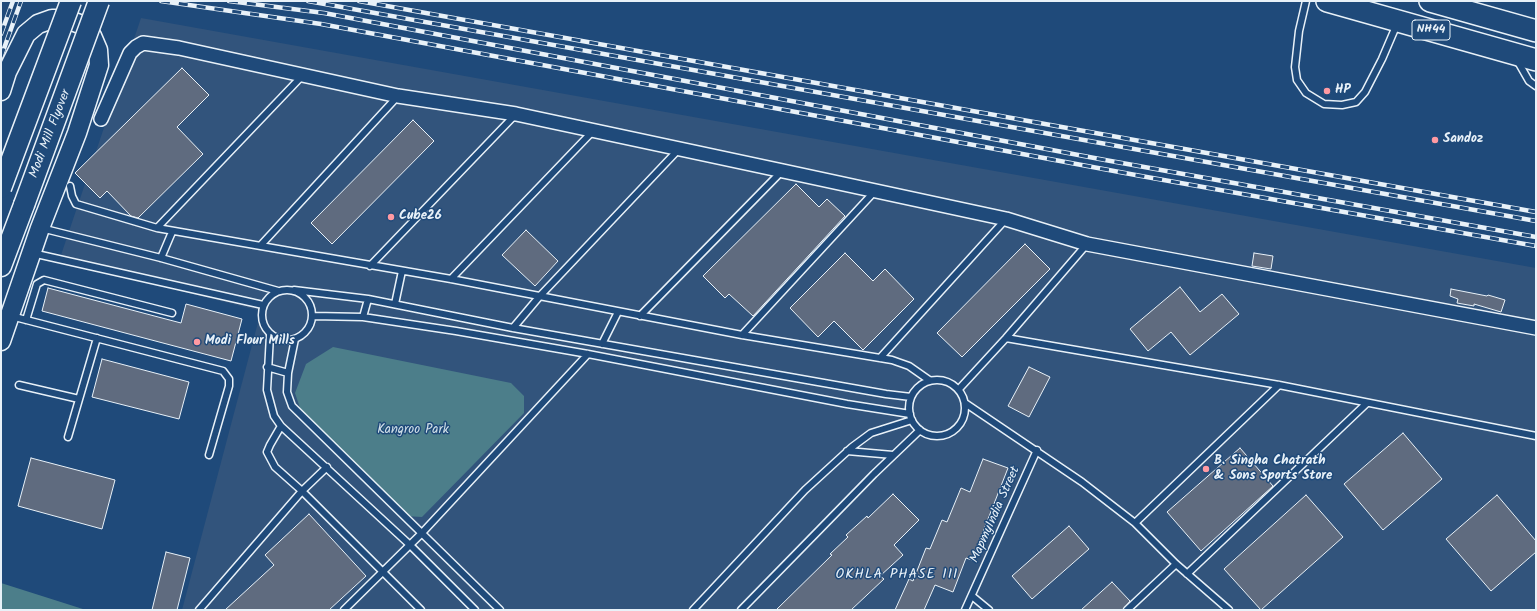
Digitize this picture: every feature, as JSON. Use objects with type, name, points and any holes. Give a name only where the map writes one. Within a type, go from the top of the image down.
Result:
[{"type":"highway","name":"NH44","points":[[1327,1],[1536,60]]},
{"type":"highway","name":"NH44","points":[[1430,1],[1536,31]]},
{"type":"main road","name":"Modi Mill Flyover","points":[[1,188],[71,1]]},
{"type":"main road","name":"Modi Mill Flyover","points":[[1,266],[99,1]]},
{"type":"main road","points":[[1,91],[4,72],[26,34],[38,24],[52,19],[67,19],[82,25],[92,36],[98,50],[99,66],[77,133],[31,252],[18,318],[1,341]]},
{"type":"street","points":[[101,119],[130,53],[136,47],[143,43],[179,48],[398,96],[516,114],[1006,219],[1087,244],[1536,328]]},
{"type":"lane","points":[[1306,1],[1295,67],[1297,80],[1306,93],[1324,104],[1342,105],[1356,102],[1365,92],[1382,59],[1398,21]]},
{"type":"lane","points":[[1512,53],[1529,81],[1536,86]]},
{"type":"lane","points":[[157,228],[302,76]]},
{"type":"lane","points":[[261,245],[398,96]]},
{"type":"lane","points":[[370,266],[516,114]]},
{"type":"lane","points":[[451,279],[593,131]]},
{"type":"lane","points":[[513,328],[539,297],[679,149]]},
{"type":"lane","points":[[640,316],[783,171]]},
{"type":"lane","points":[[70,186],[72,196],[76,204],[172,232],[261,245],[370,266],[451,279],[618,312],[901,362],[929,380],[946,381],[959,389],[966,403],[1037,450],[1082,482],[1135,523],[1176,564],[1230,610]]},
{"type":"lane","points":[[742,334],[875,191]]},
{"type":"lane","points":[[880,358],[1006,219]]},
{"type":"lane","points":[[40,228],[161,258],[278,291],[294,290],[368,299],[513,328],[879,393],[911,397]]},
{"type":"lane","points":[[161,258],[172,232]]},
{"type":"lane","points":[[959,389],[1006,338],[1087,244]]},
{"type":"lane","points":[[31,252],[263,305]]},
{"type":"lane","points":[[395,304],[402,271]]},
{"type":"lane","points":[[172,313],[44,280],[37,284],[18,318],[223,371],[229,379],[230,386],[209,455]]},
{"type":"lane","points":[[278,291],[269,297],[263,305],[262,320],[270,335],[284,340],[294,339],[306,332],[311,324],[312,316],[310,304],[303,295],[294,290]]},
{"type":"lane","points":[[363,317],[368,299]]},
{"type":"lane","points":[[602,344],[618,312]]},
{"type":"lane","points":[[312,316],[363,317],[588,354],[911,417]]},
{"type":"lane","points":[[270,335],[267,367],[267,390],[274,416],[281,426],[327,466],[410,545],[474,610]]},
{"type":"lane","points":[[68,437],[97,338]]},
{"type":"lane","points":[[1006,338],[1279,385],[1536,436]]},
{"type":"lane","points":[[294,339],[286,392],[292,406],[500,610]]},
{"type":"lane","points":[[344,610],[421,534],[588,354]]},
{"type":"lane","points":[[267,367],[288,373]]},
{"type":"lane","points":[[929,380],[918,387],[911,397],[909,408],[911,417],[920,430],[932,436],[940,436],[954,430],[964,418],[966,403]]},
{"type":"lane","points":[[19,385],[79,399]]},
{"type":"lane","points":[[1135,523],[1279,385]]},
{"type":"lane","points":[[1187,574],[1367,403]]},
{"type":"lane","points":[[693,610],[805,490],[847,451],[871,433],[911,417]]},
{"type":"lane","points":[[281,426],[267,452],[275,466],[421,610]]},
{"type":"lane","points":[[742,610],[893,455],[920,430]]},
{"type":"lane","name":"MapmyIndia Street","points":[[965,610],[1037,450]]},
{"type":"lane","points":[[847,451],[893,455]]},
{"type":"lane","points":[[199,610],[302,491],[327,466]]},
{"type":"lane","points":[[1127,610],[1176,564]]},
{"type":"lane","points":[[972,596],[989,610]]},
{"type":"shaded area","points":[[141,18],[1536,268],[1536,610],[182,610],[261,311],[59,261]]},
{"type":"green space","name":"Kangroo Park","points":[[333,347],[511,383],[524,396],[524,413],[422,517],[405,516],[301,411],[295,393],[306,364]]},
{"type":"green space","points":[[1,583],[86,610],[1,610]]},
{"type":"building","points":[[182,68],[209,95],[177,127],[203,154],[138,218],[131,216],[107,191],[100,198],[75,173]]},
{"type":"building","points":[[413,120],[434,141],[332,244],[311,223]]},
{"type":"building","points":[[796,184],[819,207],[827,199],[845,216],[753,316],[729,294],[725,298],[703,276]]},
{"type":"building","points":[[526,230],[558,261],[535,286],[502,255]]},
{"type":"building","points":[[1025,244],[1050,269],[962,357],[937,333]]},
{"type":"building","points":[[845,253],[873,281],[885,269],[914,299],[863,350],[834,321],[818,337],[790,308]]},
{"type":"building","points":[[1254,253],[1273,256],[1271,269],[1252,266]]},
{"type":"building","points":[[1180,287],[1200,312],[1222,294],[1239,314],[1190,355],[1171,332],[1148,351],[1130,329]]},
{"type":"building","name":"Modi Flour Mills","points":[[48,288],[181,323],[186,304],[242,319],[231,361],[42,311]]},
{"type":"building","points":[[1451,289],[1488,295],[1505,300],[1501,312],[1474,304],[1474,306],[1457,303],[1458,299],[1450,296]]},
{"type":"building","points":[[102,359],[189,382],[179,419],[92,397]]},
{"type":"building","points":[[1029,367],[1050,377],[1029,417],[1008,406]]},
{"type":"building","points":[[1403,433],[1442,479],[1383,530],[1344,484]]},
{"type":"building","points":[[1240,448],[1273,486],[1201,551],[1167,512]]},
{"type":"building","points":[[31,458],[115,480],[102,529],[18,506]]},
{"type":"building","points":[[983,459],[1008,468],[972,560],[966,558],[953,592],[935,585],[924,610],[895,610],[909,579],[913,581],[926,548],[930,549],[942,520],[947,522],[961,488],[970,492]]},
{"type":"building","points":[[893,494],[919,520],[894,545],[903,555],[880,576],[884,579],[851,610],[776,610],[832,555],[830,554],[848,537],[846,535],[867,516],[868,518]]},
{"type":"building","points":[[1306,495],[1343,537],[1261,610],[1224,569]]},
{"type":"building","points":[[1497,495],[1536,541],[1536,552],[1491,591],[1446,539]]},
{"type":"building","points":[[309,514],[366,576],[329,610],[225,610],[274,565],[265,555]]},
{"type":"building","points":[[1069,526],[1089,549],[1032,599],[1012,576]]},
{"type":"building","points":[[166,552],[190,558],[177,610],[152,610]]},
{"type":"building","points":[[1112,582],[1130,601],[1123,610],[1081,610]]},
{"type":"railway","points":[[1,34],[13,1]]},
{"type":"railway","points":[[1,57],[21,1]]},
{"type":"railway","points":[[161,1],[321,24],[1141,176],[1536,246]]},
{"type":"railway","points":[[229,1],[324,13],[1105,160],[1536,237]]},
{"type":"railway","points":[[308,1],[1536,221]]},
{"type":"railway","points":[[359,1],[1536,212]]},
{"type":"place","name":"HP","points":[[1327,91]]},
{"type":"place","name":"Sandoz","points":[[1435,140]]},
{"type":"place","name":"Cube26","points":[[391,217]]},
{"type":"place","name":"Modi Flour Mills","points":[[197,342]]},
{"type":"place","name":"B. Singha Chatrath & Sons Sports Store","points":[[1206,469]]},
{"type":"district","name":"OKHLA PHASE III","points":[[897,576]]}]
